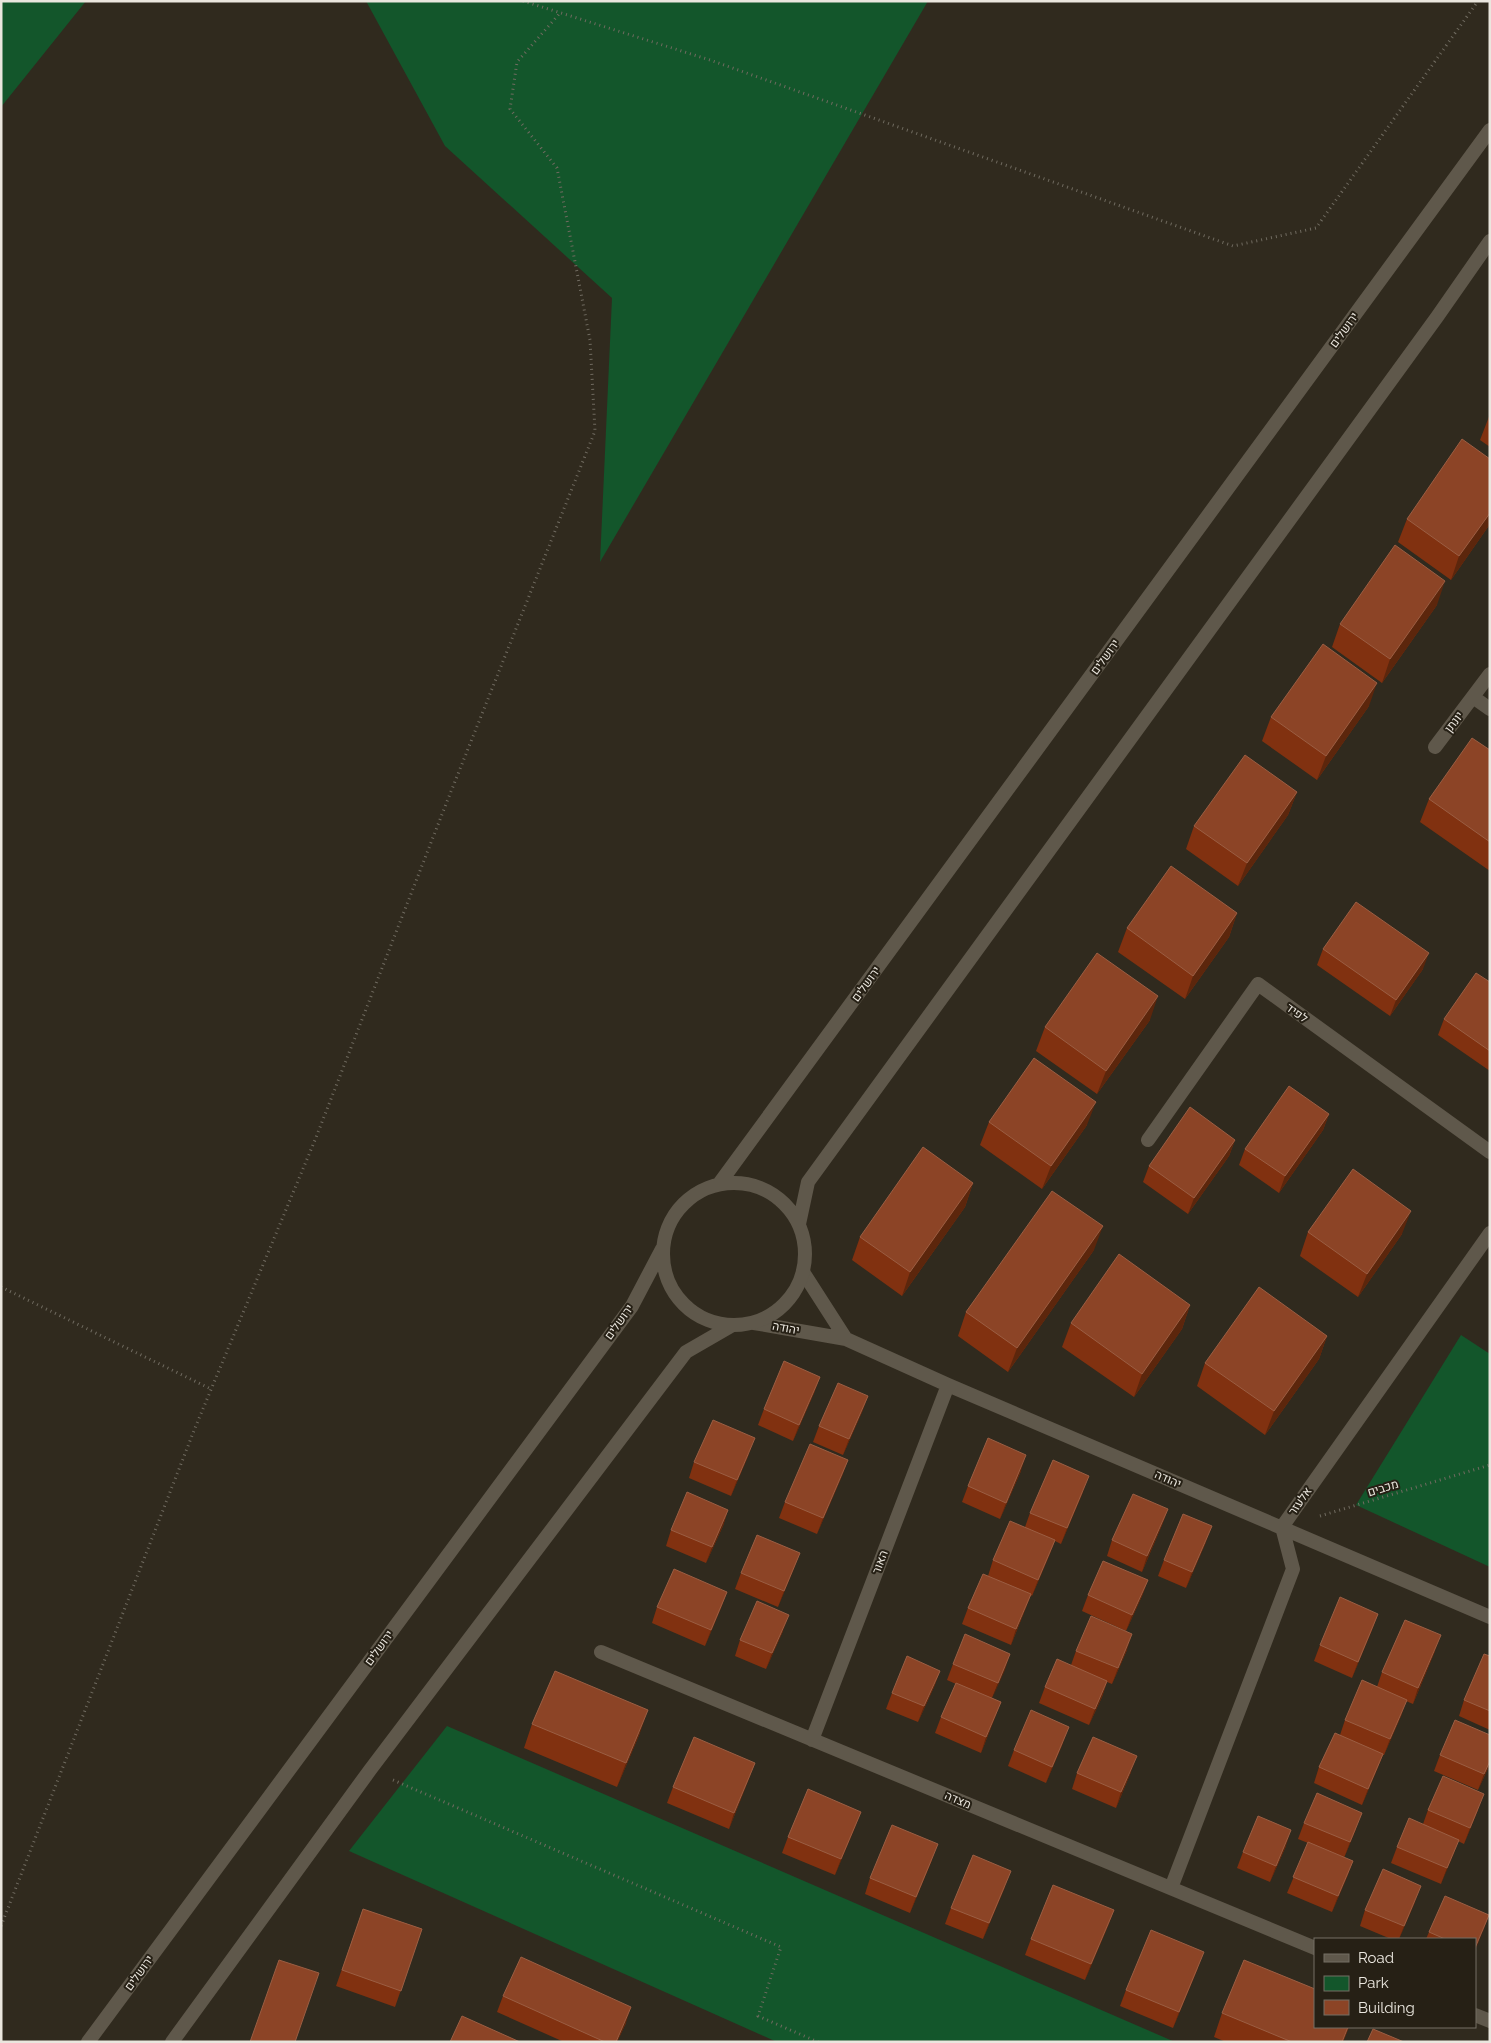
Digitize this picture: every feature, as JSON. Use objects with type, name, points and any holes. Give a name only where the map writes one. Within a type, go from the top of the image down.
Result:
[{"type":"street","name":"ירושלים","points":[[719,1184],[1490,130]]},
{"type":"street","points":[[799,1224],[808,1182],[1431,325],[1490,241]]},
{"type":"street","name":"יונתן","points":[[1435,747],[1490,674]]},
{"type":"street","points":[[1472,697],[1490,710]]},
{"type":"street","name":"לפיד","points":[[1148,1140],[1258,984],[1490,1152]]},
{"type":"street","points":[[743,1183],[766,1190],[785,1204],[799,1224],[805,1248],[803,1272],[793,1294],[776,1312],[754,1323],[730,1326],[708,1322],[688,1310],[673,1293],[664,1272],[662,1248],[668,1226],[680,1207],[698,1192],[719,1184],[743,1183]]},
{"type":"street","name":"אלעזר","points":[[1171,1888],[1293,1569],[1282,1527],[1490,1233]]},
{"type":"street","name":"ירושלים","points":[[88,2042],[632,1306],[662,1248]]},
{"type":"street","points":[[803,1272],[846,1339]]},
{"type":"street","name":"יהודה","points":[[754,1323],[846,1339],[948,1385],[1490,1617]]},
{"type":"street","points":[[172,2042],[370,1770],[686,1352],[730,1326]]},
{"type":"street","name":"האור","points":[[812,1740],[948,1385]]},
{"type":"street","name":"מצדה","points":[[601,1652],[1314,1948]]},
{"type":"street","points":[[1476,2015],[1490,2021]]},
{"type":"path","points":[[523,1],[710,60],[1233,246],[1316,228],[1478,1]]},
{"type":"path","points":[[1,1926],[211,1389],[315,1140],[448,799],[595,431],[590,340],[557,168],[510,109],[518,62],[560,13]]},
{"type":"path","points":[[1,1287],[211,1389]]},
{"type":"path","name":"מכבים","points":[[1282,1527],[1490,1465]]},
{"type":"path","points":[[370,1770],[781,1947],[758,2016],[818,2042]]},
{"type":"green space","points":[[1,1],[86,1],[1,107]]},
{"type":"green space","points":[[366,1],[928,1],[600,562],[612,298],[445,146]]},
{"type":"green space","points":[[1461,1335],[1490,1354],[1490,1567],[1356,1505]]},
{"type":"green space","points":[[447,1726],[1175,2042],[777,2042],[349,1851]]},
{"type":"building","points":[[1462,439],[1490,459],[1490,513],[1459,556],[1407,519]]},
{"type":"building","points":[[1395,545],[1445,581],[1390,659],[1340,624]]},
{"type":"building","points":[[1323,644],[1377,683],[1326,756],[1271,717]]},
{"type":"building","points":[[1472,738],[1490,750],[1490,842],[1429,799]]},
{"type":"building","points":[[1245,755],[1297,792],[1247,863],[1194,826]]},
{"type":"building","points":[[1171,866],[1237,913],[1193,976],[1127,928]]},
{"type":"building","points":[[1356,902],[1429,953],[1396,1000],[1323,949]]},
{"type":"building","points":[[1097,953],[1158,996],[1106,1071],[1045,1027]]},
{"type":"building","points":[[1476,973],[1490,982],[1490,1051],[1444,1019]]},
{"type":"building","points":[[1034,1058],[1096,1102],[1051,1166],[989,1122]]},
{"type":"building","points":[[1289,1086],[1329,1114],[1285,1176],[1245,1149]]},
{"type":"building","points":[[1190,1107],[1235,1140],[1194,1198],[1149,1166]]},
{"type":"building","points":[[923,1147],[973,1183],[910,1272],[860,1237]]},
{"type":"building","points":[[1353,1169],[1411,1211],[1367,1274],[1308,1232]]},
{"type":"building","points":[[1052,1191],[1103,1226],[1017,1348],[966,1312]]},
{"type":"building","points":[[1119,1254],[1190,1305],[1142,1374],[1071,1323]]},
{"type":"building","points":[[1259,1287],[1327,1336],[1274,1411],[1205,1363]]},
{"type":"building","points":[[784,1361],[820,1377],[799,1425],[764,1409]]},
{"type":"building","points":[[838,1383],[868,1396],[849,1439],[819,1426]]},
{"type":"building","points":[[713,1420],[755,1438],[737,1480],[694,1462]]},
{"type":"building","points":[[988,1438],[1026,1455],[1006,1503],[968,1486]]},
{"type":"building","points":[[810,1444],[848,1460],[823,1518],[785,1502]]},
{"type":"building","points":[[1053,1460],[1089,1476],[1067,1528],[1030,1513]]},
{"type":"building","points":[[687,1492],[728,1510],[712,1547],[671,1530]]},
{"type":"building","points":[[1133,1494],[1168,1509],[1147,1556],[1112,1540]]},
{"type":"building","points":[[1183,1514],[1212,1526],[1192,1572],[1164,1560]]},
{"type":"building","points":[[1010,1521],[1055,1540],[1038,1580],[993,1560]]},
{"type":"building","points":[[757,1535],[800,1553],[784,1591],[741,1573]]},
{"type":"building","points":[[1103,1561],[1148,1580],[1132,1615],[1088,1595]]},
{"type":"building","points":[[674,1569],[727,1592],[711,1630],[657,1607]]},
{"type":"building","points":[[983,1574],[1031,1594],[1016,1629],[968,1608]]},
{"type":"building","points":[[1340,1597],[1378,1614],[1358,1662],[1320,1645]]},
{"type":"building","points":[[757,1601],[789,1615],[772,1653],[740,1640]]},
{"type":"building","points":[[1091,1616],[1132,1634],[1118,1668],[1076,1651]]},
{"type":"building","points":[[1405,1620],[1441,1635],[1418,1688],[1382,1672]]},
{"type":"building","points":[[965,1634],[1010,1654],[998,1683],[953,1664]]},
{"type":"building","points":[[1484,1654],[1490,1656],[1490,1711],[1464,1700]]},
{"type":"building","points":[[907,1656],[940,1671],[924,1706],[892,1693]]},
{"type":"building","points":[[1057,1659],[1107,1681],[1095,1709],[1045,1687]]},
{"type":"building","points":[[555,1671],[648,1710],[626,1763],[532,1724]]},
{"type":"building","points":[[1362,1680],[1407,1700],[1390,1739],[1345,1720]]},
{"type":"building","points":[[956,1683],[1001,1702],[986,1737],[941,1717]]},
{"type":"building","points":[[1031,1710],[1069,1727],[1052,1767],[1014,1750]]},
{"type":"building","points":[[1455,1720],[1490,1735],[1490,1761],[1484,1774],[1440,1755]]},
{"type":"building","points":[[1335,1733],[1383,1754],[1368,1789],[1319,1767]]},
{"type":"building","points":[[694,1737],[755,1763],[734,1813],[673,1787]]},
{"type":"building","points":[[1093,1737],[1137,1756],[1121,1792],[1077,1773]]},
{"type":"building","points":[[1443,1776],[1484,1794],[1470,1828],[1428,1810]]},
{"type":"building","points":[[808,1789],[861,1812],[841,1859],[788,1837]]},
{"type":"building","points":[[1317,1793],[1362,1813],[1350,1842],[1304,1823]]},
{"type":"building","points":[[1258,1816],[1291,1830],[1276,1866],[1243,1852]]},
{"type":"building","points":[[1409,1818],[1459,1840],[1447,1868],[1397,1847]]},
{"type":"building","points":[[892,1825],[938,1844],[916,1897],[870,1878]]},
{"type":"building","points":[[1308,1842],[1353,1861],[1338,1896],[1293,1877]]},
{"type":"building","points":[[973,1855],[1011,1871],[989,1923],[951,1908]]},
{"type":"building","points":[[1383,1869],[1421,1886],[1404,1926],[1365,1910]]},
{"type":"building","points":[[1053,1885],[1114,1910],[1091,1964],[1031,1939]]},
{"type":"building","points":[[1445,1896],[1489,1915],[1476,1946],[1476,1938],[1443,1938],[1429,1932]]},
{"type":"building","points":[[363,1909],[422,1929],[401,1991],[342,1970]]},
{"type":"building","points":[[1151,1930],[1204,1952],[1179,2012],[1126,1990]]},
{"type":"building","points":[[521,1957],[631,2007],[616,2042],[605,2042],[503,1996]]},
{"type":"building","points":[[279,1960],[319,1973],[295,2042],[250,2042]]},
{"type":"building","points":[[1244,1960],[1314,1989],[1314,2028],[1348,2028],[1342,2042],[1292,2042],[1222,2013]]},
{"type":"building","points":[[462,2016],[520,2042],[450,2042]]},
{"type":"building","points":[[1373,2029],[1404,2042],[1367,2042]]}]
